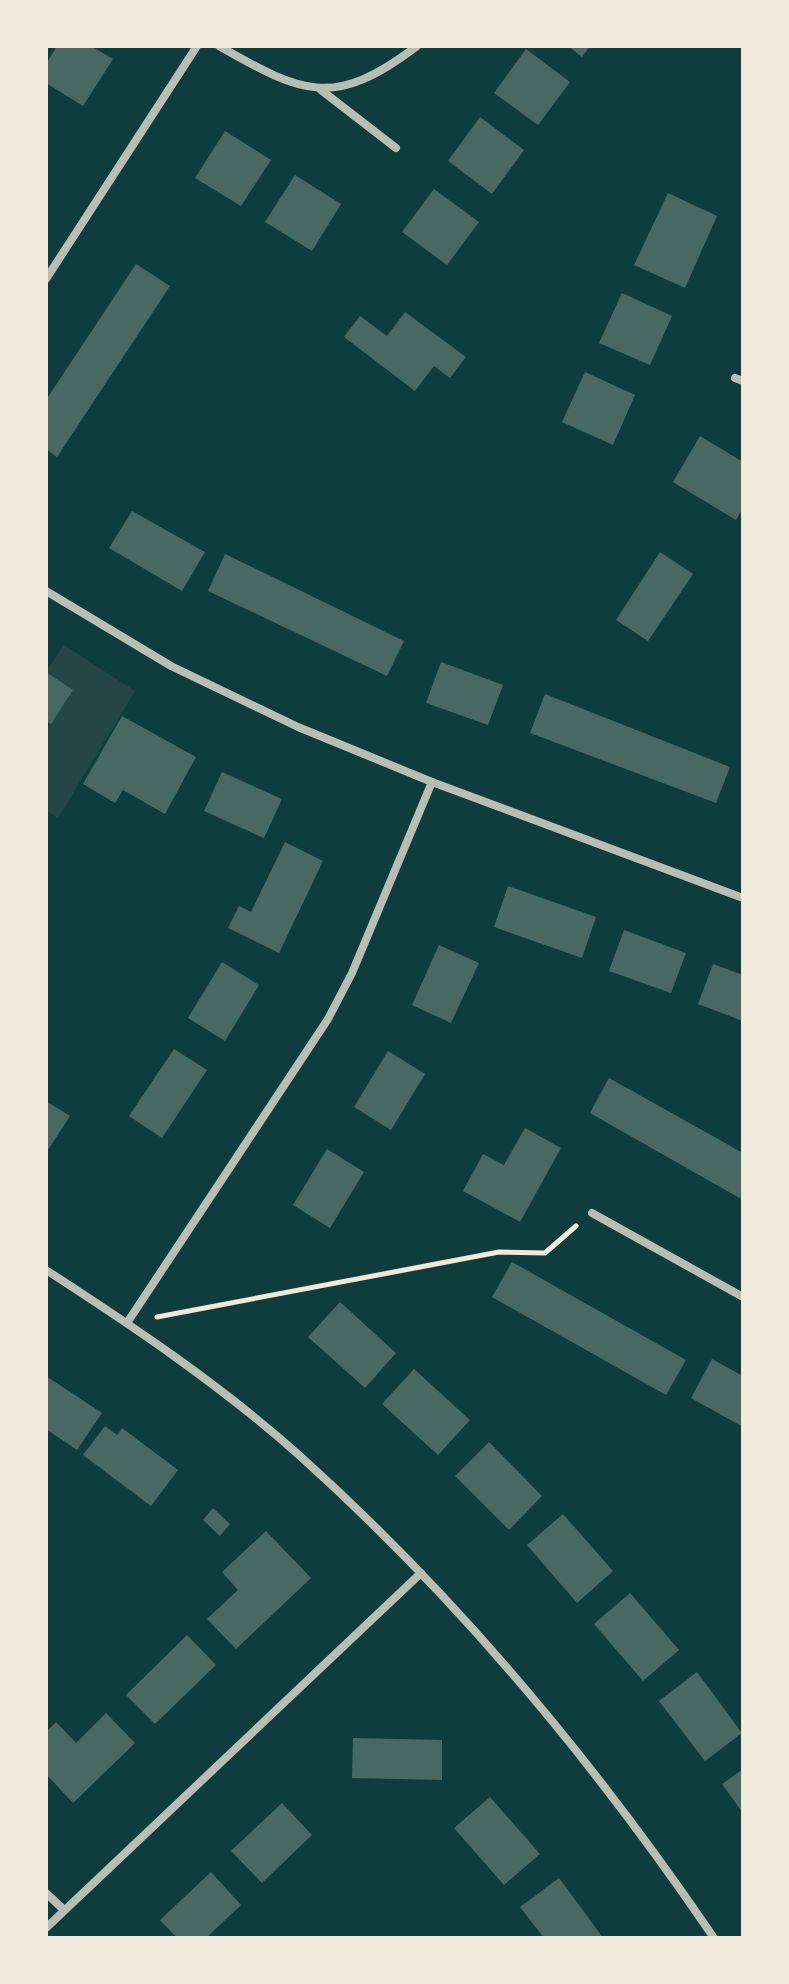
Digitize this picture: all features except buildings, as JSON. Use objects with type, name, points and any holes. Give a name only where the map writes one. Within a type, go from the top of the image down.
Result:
[{"type":"street","points":[[46,279],[197,46]]},
{"type":"street","points":[[219,46],[292,83],[321,90],[396,148]]},
{"type":"street","points":[[321,90],[360,82],[394,64],[417,46]]},
{"type":"street","points":[[46,591],[171,666],[298,727],[432,782],[743,898]]},
{"type":"street","points":[[127,1323],[328,1019],[352,973],[432,782]]},
{"type":"street","points":[[592,1213],[743,1297]]},
{"type":"street","points":[[46,1270],[197,1373],[299,1455],[421,1573],[548,1713],[655,1851],[714,1938]]},
{"type":"street","points":[[46,1928],[421,1573]]},
{"type":"street","points":[[46,1893],[64,1910]]},
{"type":"path","points":[[127,1323],[499,1252],[545,1253],[592,1213]]},
{"type":"shaded area","points":[[64,645],[135,691],[58,818],[46,810],[46,731],[73,690],[46,672]]}]
